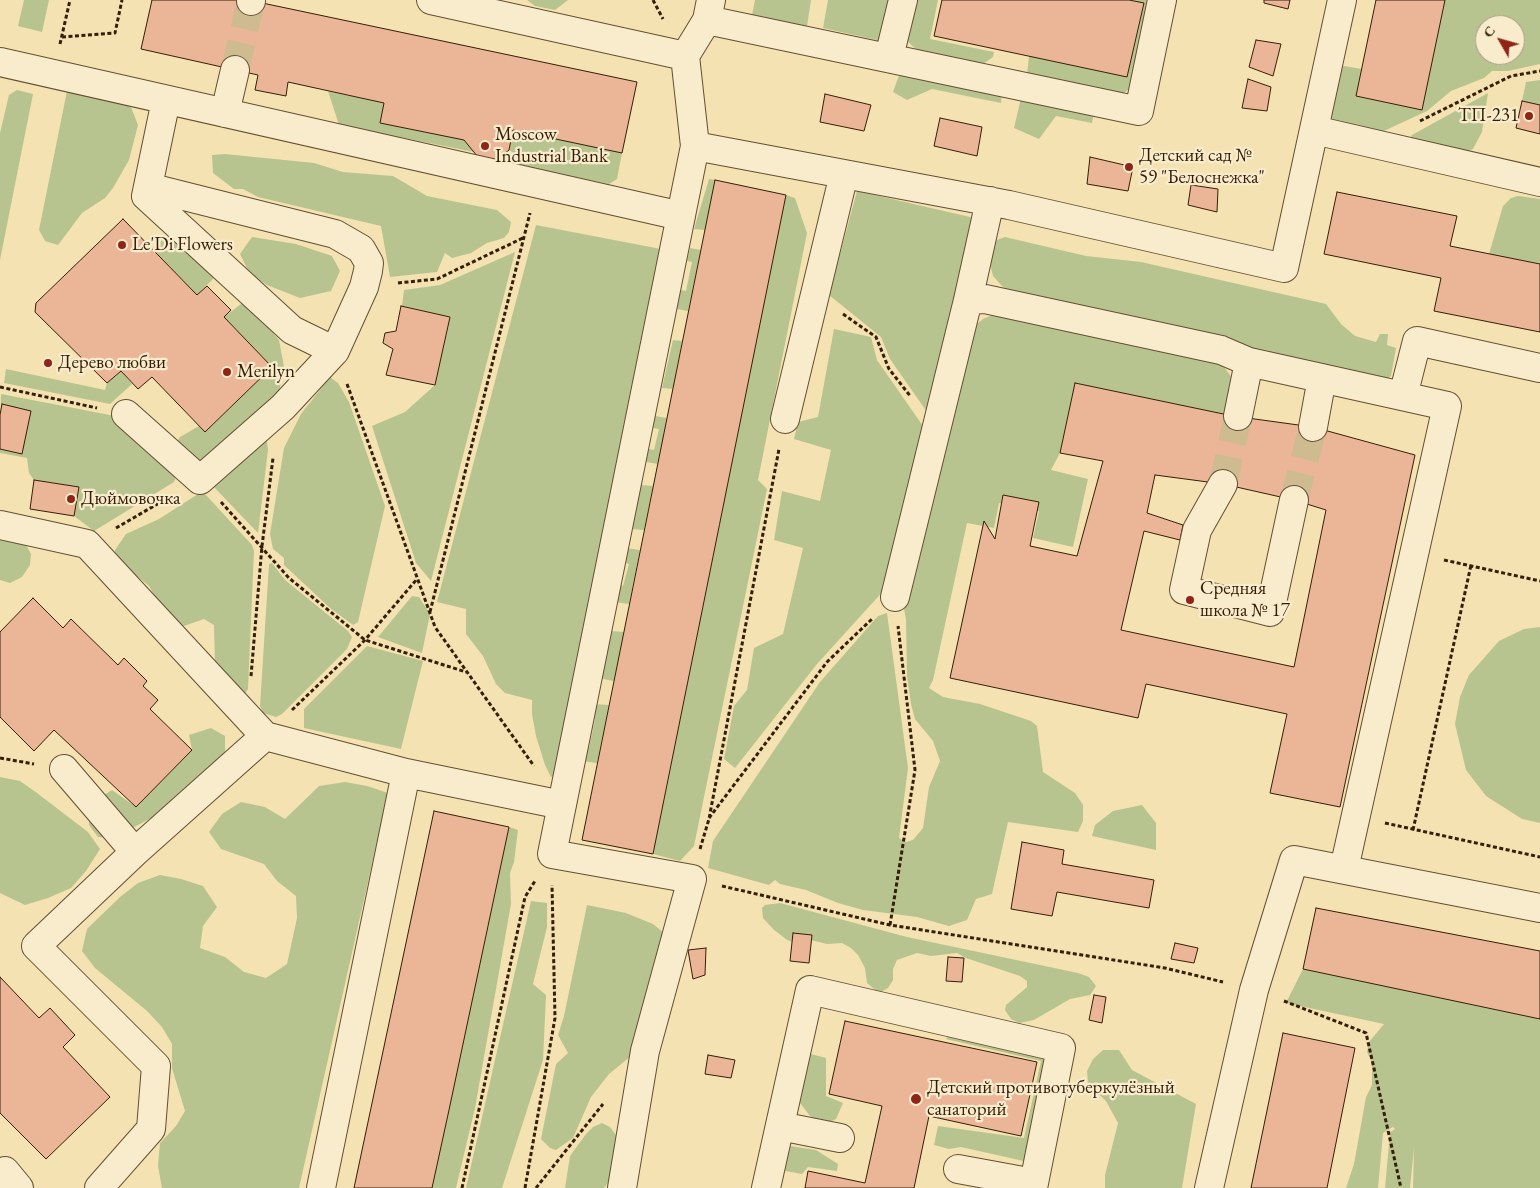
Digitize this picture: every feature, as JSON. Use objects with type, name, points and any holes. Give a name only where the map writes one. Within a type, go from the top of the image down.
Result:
[{"type":"lane","points":[[431,0],[685,56]]},
{"type":"lane","points":[[889,57],[903,0]]},
{"type":"lane","points":[[622,1188],[645,1051],[692,879],[552,854],[695,146],[685,56],[709,10],[889,57],[1139,111],[1162,0]]},
{"type":"lane","points":[[695,146],[990,201],[1284,268],[1342,0]]},
{"type":"lane","points":[[0,62],[681,216]]},
{"type":"lane","points":[[225,113],[235,70]]},
{"type":"lane","points":[[166,100],[146,196],[292,330],[335,351]]},
{"type":"lane","points":[[1314,130],[1540,182]]},
{"type":"lane","points":[[785,419],[844,174]]},
{"type":"lane","points":[[126,414],[200,480],[283,407],[335,351],[364,287],[368,263],[361,249],[346,238],[148,187]]},
{"type":"lane","points":[[895,598],[968,300],[990,201]]},
{"type":"lane","points":[[968,300],[985,299],[1222,350],[1249,362],[1447,406],[1344,869]]},
{"type":"lane","points":[[1402,396],[1417,340],[1540,368]]},
{"type":"lane","points":[[1238,416],[1249,362]]},
{"type":"lane","points":[[1314,427],[1322,378]]},
{"type":"lane","points":[[1223,484],[1197,530],[1184,590],[1270,612],[1294,500]]},
{"type":"lane","points":[[0,525],[87,544],[256,728],[406,774],[562,805]]},
{"type":"lane","points":[[99,1188],[151,1129],[156,1066],[36,946],[136,852],[256,728]]},
{"type":"lane","points":[[64,770],[136,852]]},
{"type":"lane","points":[[321,1188],[406,774]]},
{"type":"lane","points":[[1209,1188],[1254,990],[1294,860],[1540,908]]},
{"type":"lane","points":[[766,1188],[810,990],[1060,1048],[1034,1186],[958,1169]]},
{"type":"lane","points":[[780,1126],[840,1138]]},
{"type":"path","points":[[54,74],[70,0]]},
{"type":"path","points":[[62,37],[115,33],[122,0]]},
{"type":"path","points":[[1418,122],[1511,76],[1540,71]]},
{"type":"path","points":[[430,614],[537,184]]},
{"type":"path","points":[[364,287],[437,278],[524,238]]},
{"type":"path","points":[[815,294],[876,337],[889,369],[936,429]]},
{"type":"path","points":[[335,351],[434,627],[562,805]]},
{"type":"path","points":[[0,387],[126,414]]},
{"type":"path","points":[[785,419],[709,819],[692,879],[890,925],[1165,968],[1254,990],[1366,1032],[1401,1188]]},
{"type":"path","points":[[256,728],[262,546],[274,453]]},
{"type":"path","points":[[87,544],[200,480],[262,546],[289,578],[366,640],[467,672]]},
{"type":"path","points":[[1415,553],[1540,580]]},
{"type":"path","points":[[1413,830],[1471,566]]},
{"type":"path","points":[[256,728],[366,640],[417,578]]},
{"type":"path","points":[[709,819],[827,662],[895,598]]},
{"type":"path","points":[[890,925],[915,770],[895,598]]},
{"type":"path","points":[[1356,817],[1540,857]]},
{"type":"path","points":[[462,1188],[524,897],[552,854]]},
{"type":"path","points":[[525,1188],[555,1018],[552,854]]},
{"type":"path","points":[[536,1188],[609,1097]]},
{"type":"green space","points":[[24,0],[49,0],[42,32],[18,26]]},
{"type":"green space","points":[[527,0],[568,0],[555,10],[535,6]]},
{"type":"green space","points":[[755,0],[811,0],[807,26],[752,15]]},
{"type":"green space","points":[[828,0],[891,0],[881,41],[823,28]]},
{"type":"green space","points":[[915,0],[938,0],[930,39],[994,52],[993,57],[980,66],[920,53],[906,40]]},
{"type":"green space","points":[[1129,0],[1151,0],[1137,84],[1122,94],[1027,75],[1029,56],[1127,77],[1144,4]]},
{"type":"green space","points":[[1445,0],[1540,0],[1540,64],[1508,71],[1492,71],[1484,78],[1451,91],[1427,111],[1373,136],[1342,128],[1330,117],[1332,64],[1362,69],[1356,96],[1422,109]]},
{"type":"green space","points":[[901,70],[1002,93],[1001,103],[932,89],[907,100],[893,92]]},
{"type":"green space","points":[[1540,80],[1540,105],[1522,101],[1526,82]]},
{"type":"green space","points":[[17,90],[33,94],[0,260],[0,133],[9,95]]},
{"type":"green space","points":[[67,91],[129,102],[138,125],[129,160],[113,188],[105,198],[82,213],[58,245],[45,241],[39,230]]},
{"type":"green space","points":[[328,91],[384,103],[380,123],[464,140],[474,152],[339,125]]},
{"type":"green space","points":[[1488,93],[1482,132],[1473,149],[1457,157],[1409,143],[1412,135]]},
{"type":"green space","points":[[1021,98],[1094,113],[1092,123],[1056,116],[1039,139],[1014,128]]},
{"type":"green space","points":[[513,130],[622,153],[617,179],[609,184],[516,165],[515,154],[509,150]]},
{"type":"green space","points":[[225,154],[314,163],[343,172],[393,176],[427,196],[497,210],[511,222],[509,232],[504,238],[487,243],[471,253],[452,258],[445,253],[437,272],[390,277],[381,226],[258,197],[243,189],[234,189],[213,173],[212,155]]},
{"type":"green space","points":[[709,179],[715,180],[705,230],[694,229]]},
{"type":"green space","points":[[857,191],[970,217],[974,224],[927,412],[890,359],[881,337],[829,295]]},
{"type":"green space","points":[[786,195],[795,198],[807,233],[758,480],[767,489],[694,846],[680,861],[653,854]]},
{"type":"green space","points":[[1518,196],[1540,199],[1540,264],[1489,254],[1503,206],[1511,198]]},
{"type":"green space","points":[[536,225],[666,250],[561,772],[551,777],[545,765],[536,736],[532,714],[532,700],[505,693],[496,684],[483,656],[466,634],[466,609],[437,602]]},
{"type":"green space","points":[[166,237],[185,238],[216,276],[197,295],[152,249]]},
{"type":"green space","points":[[252,237],[296,244],[332,256],[340,271],[331,291],[300,298],[267,285],[250,274],[240,254]]},
{"type":"green space","points":[[1005,237],[1086,256],[1141,262],[1326,304],[1341,324],[1355,336],[1376,342],[1380,334],[1388,334],[1387,345],[1396,348],[1391,376],[1384,381],[1374,381],[1223,340],[1026,297],[1003,287],[993,276],[988,256],[997,240]]},
{"type":"green space","points":[[690,248],[701,250],[688,311],[677,309],[681,290],[686,291],[692,262],[687,261]]},
{"type":"green space","points":[[515,252],[431,581],[416,563],[372,426],[405,412],[435,385],[450,317],[402,306],[404,290],[440,285]]},
{"type":"green space","points":[[241,304],[252,308],[279,340],[284,367],[279,392],[206,461],[188,458],[177,442],[180,437],[199,426],[205,432],[272,367],[224,317]]},
{"type":"green space","points":[[997,313],[1219,360],[1232,378],[1233,416],[1075,383],[1060,453],[1051,470],[1088,479],[1073,547],[1033,538],[1039,511],[999,503],[994,528],[967,523],[933,680],[929,688],[943,697],[980,704],[1031,721],[1037,726],[1043,772],[1075,793],[1083,805],[1083,821],[1078,832],[1008,822],[992,894],[976,899],[967,920],[949,926],[917,917],[863,910],[838,903],[806,890],[780,884],[775,880],[769,885],[708,868],[713,841],[820,682],[878,616],[887,613],[908,768],[899,838],[906,842],[913,840],[923,828],[929,787],[940,761],[933,741],[915,719],[911,704],[907,676],[906,619],[902,599],[972,328],[983,319]]},
{"type":"green space","points":[[834,329],[871,337],[877,360],[925,429],[886,588],[817,664],[735,768],[724,759],[734,706],[747,690],[754,648],[783,634],[803,548],[774,540],[782,491],[820,501],[831,450],[794,439],[798,422],[818,417]]},
{"type":"green space","points":[[673,340],[682,341],[673,389],[662,388]]},
{"type":"green space","points":[[6,369],[105,390],[107,383],[121,371],[132,384],[110,404],[4,383]]},
{"type":"green space","points":[[330,377],[338,383],[349,402],[385,506],[358,622],[353,625],[330,608],[284,565],[284,558],[273,549],[270,534],[284,448],[301,414]]},
{"type":"green space","points":[[1,394],[115,416],[177,475],[174,482],[94,531],[74,516],[78,487],[34,480],[29,473],[27,458],[0,453]]},
{"type":"green space","points":[[655,416],[667,418],[658,464],[646,462],[649,449],[654,450],[659,429],[653,428]]},
{"type":"green space","points":[[266,433],[268,450],[258,533],[211,484]]},
{"type":"green space","points":[[641,485],[653,486],[644,530],[631,529]]},
{"type":"green space","points":[[198,494],[205,494],[252,545],[254,551],[248,689],[245,694],[239,694],[215,665],[214,625],[204,619],[181,627],[165,614],[149,586],[114,557],[115,550],[126,534],[159,519]]},
{"type":"green space","points":[[0,530],[23,539],[31,554],[30,565],[22,577],[10,583],[0,580]]},
{"type":"green space","points":[[626,548],[640,550],[629,604],[615,602],[618,585],[623,586],[629,564],[623,562]]},
{"type":"green space","points":[[272,563],[285,580],[348,631],[352,637],[347,649],[282,714],[276,717],[263,713],[260,706],[269,564]]},
{"type":"green space","points":[[412,596],[419,597],[430,614],[422,653],[378,637]]},
{"type":"green space","points":[[1540,627],[1540,823],[1522,819],[1486,796],[1466,770],[1455,724],[1460,697],[1469,675],[1499,641],[1524,629]]},
{"type":"green space","points":[[611,631],[624,632],[614,681],[598,678]]},
{"type":"green space","points":[[367,646],[423,661],[401,749],[304,728],[304,709]]},
{"type":"green space","points":[[592,704],[609,705],[597,763],[582,761],[584,747],[589,748],[595,719],[590,718]]},
{"type":"green space","points":[[211,728],[225,736],[225,752],[153,817],[114,838],[98,837],[89,825],[90,809],[101,797],[112,790],[136,807],[192,750],[189,735]]},
{"type":"green space","points":[[0,777],[20,781],[37,793],[88,832],[100,849],[86,871],[71,888],[25,905],[0,893]]},
{"type":"green space","points":[[345,782],[367,786],[388,793],[299,1188],[162,1188],[158,1166],[160,1143],[176,1126],[185,1111],[172,1068],[172,1044],[162,1027],[147,1011],[95,968],[82,951],[87,929],[120,897],[138,883],[160,875],[181,879],[203,886],[217,907],[203,926],[200,948],[225,957],[244,972],[266,978],[287,964],[297,918],[296,896],[277,881],[264,864],[221,849],[209,832],[222,814],[241,802],[265,807],[285,819],[319,786]]},
{"type":"green space","points":[[1142,805],[1156,823],[1156,850],[1092,836],[1095,825],[1113,811]]},
{"type":"green space","points":[[509,827],[518,830],[514,862],[510,873],[511,904],[475,1108],[456,1188],[432,1188]]},
{"type":"green space","points":[[531,901],[547,903],[547,927],[533,984],[546,995],[543,1060],[502,1188],[466,1188]]},
{"type":"green space","points":[[780,903],[907,937],[1078,973],[1089,977],[1096,986],[1090,995],[1070,999],[1034,1020],[1019,1023],[1011,1019],[1005,1010],[1006,1005],[1027,987],[1027,981],[1020,976],[966,958],[957,953],[931,956],[917,953],[897,960],[893,969],[893,980],[888,988],[879,993],[867,983],[865,968],[858,955],[851,948],[842,943],[827,944],[807,939],[793,942],[787,940],[773,929],[763,918],[762,908],[765,905]]},
{"type":"green space","points":[[587,905],[626,913],[653,924],[664,933],[631,1056],[609,1074],[591,1097],[573,1138],[556,1150],[550,1148],[541,1139],[556,1064],[568,1053],[558,1035],[564,1016]]},
{"type":"green space","points":[[1303,969],[1540,1019],[1540,1188],[1413,1188],[1414,1148],[1410,1188],[1385,1188],[1390,1132],[1395,1129],[1393,1127],[1383,1133],[1378,1188],[1346,1188],[1354,1164],[1366,1097],[1372,1085],[1372,1062],[1367,1052],[1369,1042],[1384,1024],[1286,1003]]},
{"type":"green space","points":[[953,1029],[1038,1050],[1047,1061],[1028,1162],[961,1147],[949,1149],[934,1145],[938,1126],[1024,1138],[1041,1061],[946,1039]]},
{"type":"green space","points":[[1103,1050],[1119,1050],[1132,1070],[1196,1104],[1182,1188],[1105,1188],[1105,1175],[1118,1123],[1106,1101],[1088,1084],[1087,1071],[1093,1059]]},
{"type":"green space","points":[[803,1052],[826,1058],[826,1096],[843,1103],[836,1119],[826,1124],[810,1116],[800,1103],[797,1087]]},
{"type":"green space","points":[[602,1123],[610,1127],[616,1135],[611,1179],[604,1188],[565,1188],[570,1156],[586,1134],[593,1127]]},
{"type":"green space","points":[[790,1146],[816,1150],[838,1164],[837,1171],[808,1167],[802,1174],[780,1170],[784,1154]]},
{"type":"building","points":[[152,0],[248,0],[637,82],[622,153],[513,130],[509,150],[487,168],[464,140],[380,123],[384,103],[288,82],[286,96],[255,90],[258,75],[141,49]]},
{"type":"building","points":[[942,0],[1129,0],[1144,3],[1127,77],[934,36]]},
{"type":"building","points":[[1264,0],[1290,0],[1288,9],[1264,3]]},
{"type":"building","points":[[1376,0],[1445,0],[1422,110],[1356,96]]},
{"type":"building","points":[[1256,40],[1281,44],[1273,76],[1249,67]]},
{"type":"building","points":[[1248,79],[1271,87],[1267,111],[1242,108]]},
{"type":"building","points":[[825,94],[871,105],[864,131],[820,122]]},
{"type":"building","name":"ТП-231","points":[[1522,101],[1540,105],[1540,134],[1516,128]]},
{"type":"building","points":[[940,118],[982,127],[977,156],[934,146]]},
{"type":"building","points":[[1090,157],[1133,167],[1128,191],[1087,184]]},
{"type":"building","points":[[715,180],[786,195],[653,854],[582,840]]},
{"type":"building","points":[[1191,185],[1218,189],[1217,212],[1188,205]]},
{"type":"building","points":[[1337,192],[1457,216],[1450,246],[1540,264],[1540,332],[1434,311],[1441,278],[1324,254]]},
{"type":"building","points":[[123,219],[197,295],[207,286],[231,310],[224,317],[272,367],[205,432],[152,377],[138,389],[121,371],[107,383],[35,312],[36,303]]},
{"type":"building","points":[[401,306],[450,317],[435,385],[386,375],[393,349],[383,343],[385,333],[396,331]]},
{"type":"building","points":[[1075,383],[1233,416],[1313,427],[1415,455],[1340,807],[1270,793],[1287,714],[1146,684],[1138,718],[950,678],[984,521],[995,539],[1003,495],[1039,502],[1030,546],[1077,556],[1103,461],[1060,453]],"holes":[[[1155,475],[1223,484],[1294,500],[1326,510],[1294,667],[1121,630],[1144,531],[1180,540],[1183,525],[1147,513]]]},
{"type":"building","points":[[2,404],[31,411],[22,454],[0,449],[0,415]]},
{"type":"building","points":[[34,480],[79,487],[74,516],[30,509]]},
{"type":"building","points":[[33,598],[63,628],[71,619],[118,665],[124,658],[147,681],[143,686],[158,700],[150,709],[192,750],[136,807],[54,730],[34,751],[0,717],[0,632]]},
{"type":"building","points":[[434,811],[509,827],[449,1110],[432,1188],[354,1188]]},
{"type":"building","points":[[1022,842],[1064,850],[1062,864],[1154,880],[1149,908],[1057,892],[1052,916],[1011,909]]},
{"type":"building","points":[[1316,908],[1540,951],[1540,1019],[1303,969]]},
{"type":"building","points":[[793,933],[812,935],[809,963],[790,961]]},
{"type":"building","points":[[1175,943],[1198,948],[1194,963],[1171,959]]},
{"type":"building","points":[[706,948],[705,975],[693,979],[688,950]]},
{"type":"building","points":[[948,957],[964,958],[962,982],[946,981]]},
{"type":"building","points":[[0,977],[39,1018],[50,1008],[75,1035],[63,1047],[110,1097],[46,1159],[0,1113]]},
{"type":"building","points":[[1094,995],[1106,997],[1102,1023],[1089,1020]]},
{"type":"building","points":[[845,1021],[1037,1062],[1021,1136],[929,1116],[914,1188],[805,1188],[808,1171],[865,1183],[882,1106],[829,1094]]},
{"type":"building","points":[[1283,1033],[1355,1048],[1327,1188],[1251,1188]]},
{"type":"building","points":[[708,1055],[735,1060],[731,1078],[705,1074]]},
{"type":"tunnel","points":[[235,70],[251,1]]},
{"type":"tunnel","points":[[1223,484],[1238,416]]},
{"type":"tunnel","points":[[1294,500],[1313,427]]},
{"type":"place","name":"ТП-231","points":[[1529,116]]},
{"type":"place","name":"Moscow Industrial Bank","points":[[485,146]]},
{"type":"place","name":"Детский сад № 59 \"Белоснежка\"","points":[[1129,167]]},
{"type":"place","name":"Le'Di Flowers","points":[[122,245]]},
{"type":"place","name":"Дерево любви","points":[[48,363]]},
{"type":"place","name":"Merilyn","points":[[227,372]]},
{"type":"place","name":"Дюймовочка","points":[[71,499]]},
{"type":"place","name":"Средняя школа № 17","points":[[1190,600]]},
{"type":"place","name":"Детский противотуберкулёзный санаторий","points":[[916,1099]]}]
